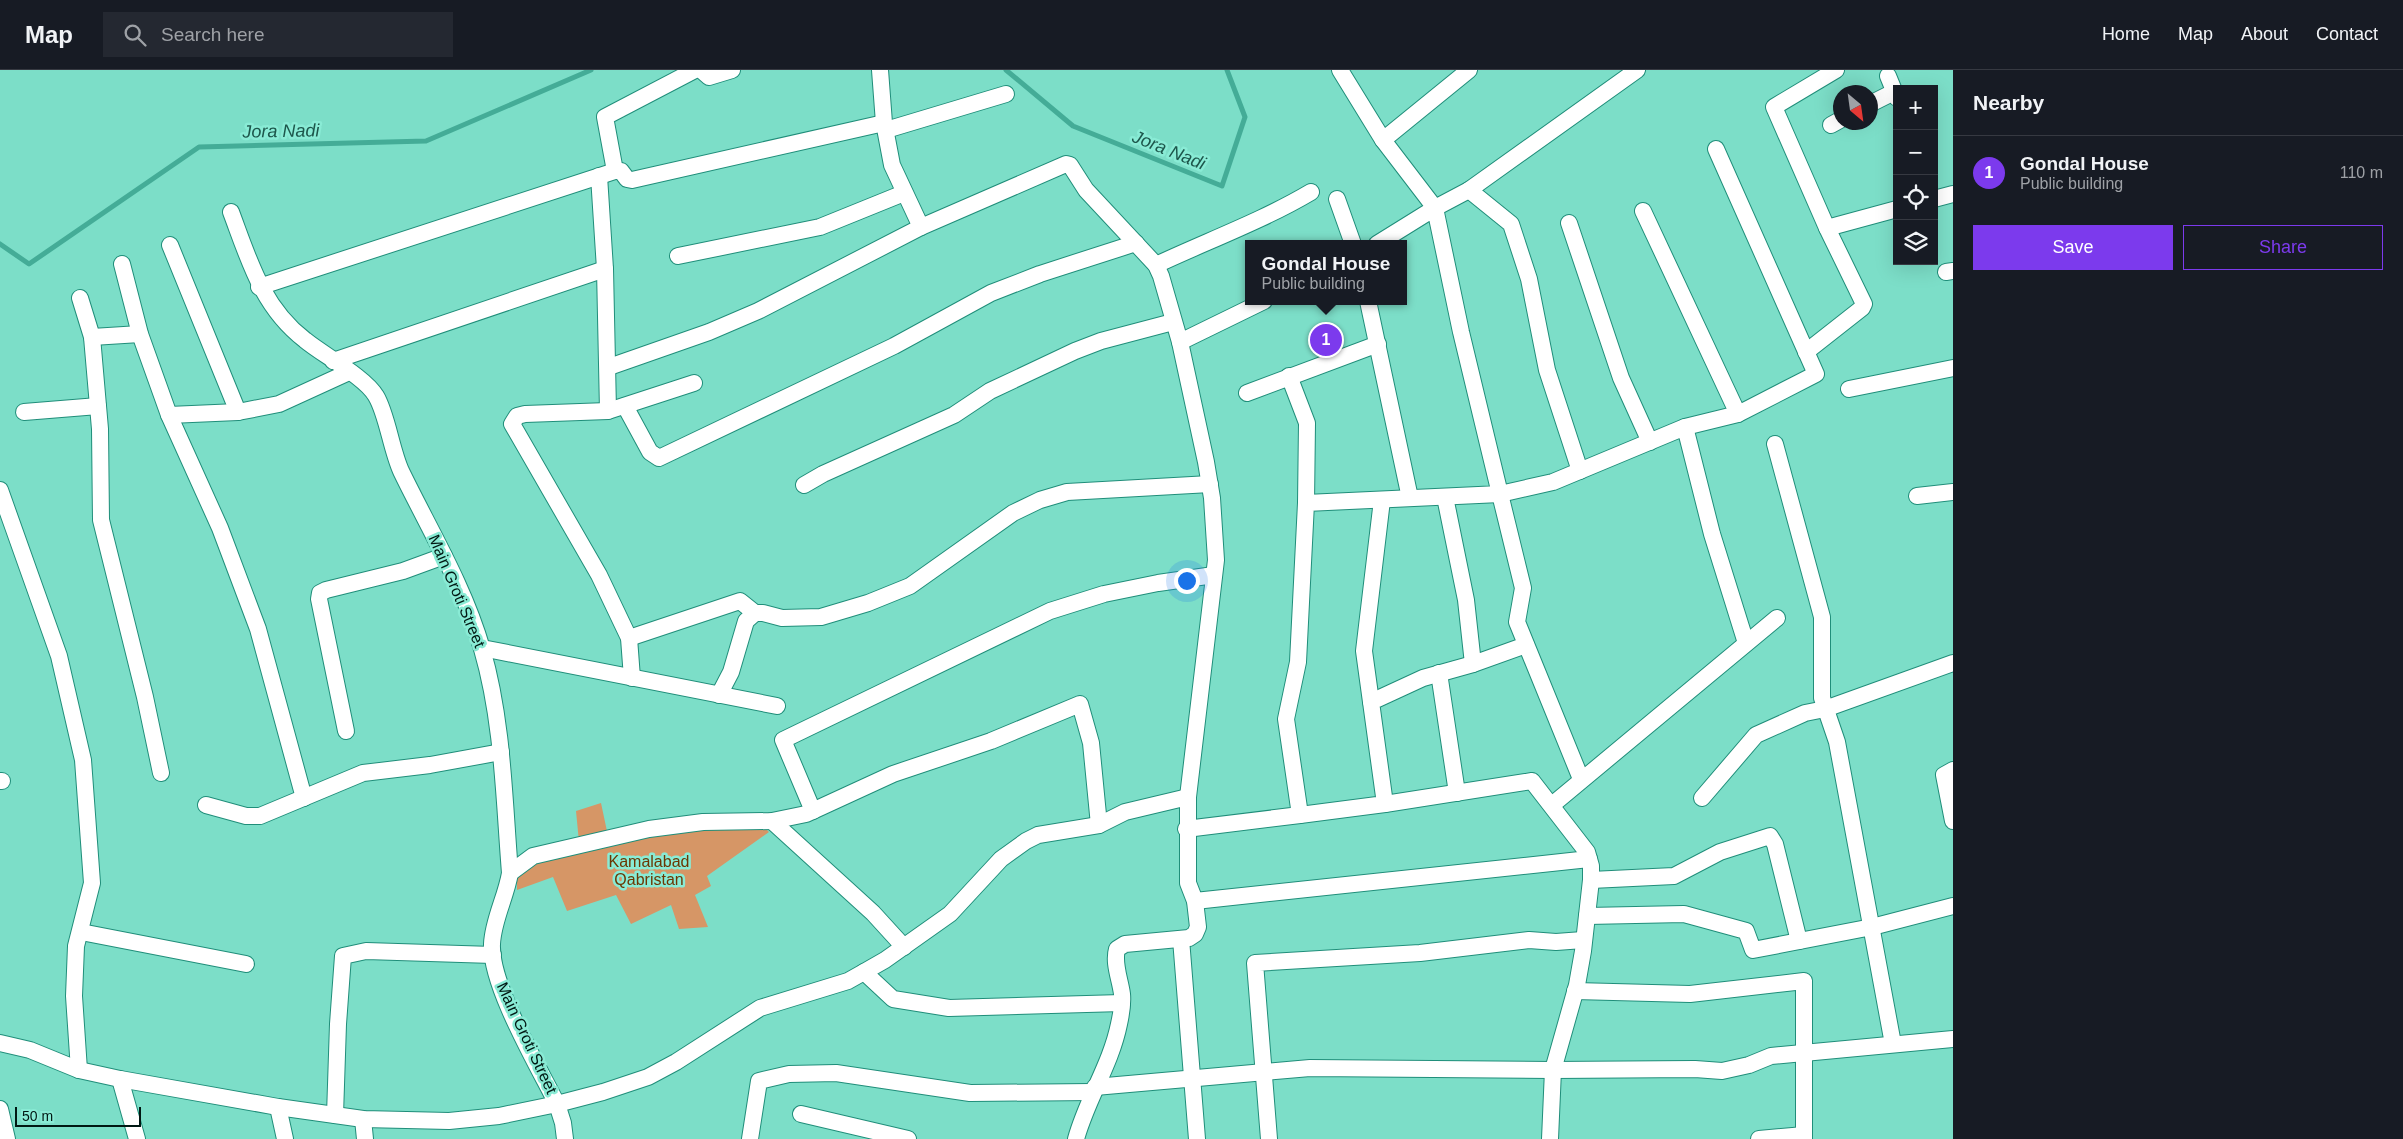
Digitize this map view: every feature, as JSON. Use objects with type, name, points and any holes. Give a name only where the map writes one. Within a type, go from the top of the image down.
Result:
[{"type":"street","points":[[615,171],[605,117],[695,70]]},
{"type":"street","points":[[701,70],[709,77],[732,70]]},
{"type":"street","points":[[880,70],[885,126],[894,171],[922,227]]},
{"type":"street","points":[[1340,70],[1383,140],[1435,208],[1461,332],[1523,588],[1517,622],[1581,779]]},
{"type":"street","points":[[1383,140],[1469,70]]},
{"type":"street","points":[[1383,240],[1435,208],[1469,190],[1637,70]]},
{"type":"street","points":[[1806,352],[1862,308],[1864,304],[1827,228],[1774,107],[1836,70]]},
{"type":"street","points":[[1888,76],[1893,88]]},
{"type":"street","points":[[259,287],[615,171],[621,172],[627,179],[632,180],[885,126],[1006,94]]},
{"type":"street","points":[[1878,101],[1893,96]]},
{"type":"street","points":[[1306,503],[1500,494],[1553,482],[1685,427],[1738,414],[1816,374],[1716,149]]},
{"type":"street","points":[[609,367],[709,332],[758,311],[922,227],[1066,164],[1070,165],[1086,190],[1156,266],[1161,276],[1180,342],[1210,484],[1216,560],[1188,797],[1186,829],[1188,883],[1195,901],[1198,927],[1195,934],[1181,939],[1125,944],[1117,949],[1115,956],[1122,996],[1119,1025],[1076,1139]]},
{"type":"street","points":[[599,176],[609,367],[608,411]]},
{"type":"street","points":[[1469,190],[1511,224],[1529,279],[1547,370],[1580,471]]},
{"type":"street","points":[[1156,266],[1213,238],[1277,212],[1311,192]]},
{"type":"street","points":[[678,256],[820,227],[904,193]]},
{"type":"street","points":[[1938,197],[1953,194]]},
{"type":"street","points":[[1337,200],[1352,240]]},
{"type":"street","points":[[1827,228],[1893,210]]},
{"type":"street","points":[[1643,211],[1738,414]]},
{"type":"street","name":"Main Groti Street","points":[[231,212],[259,287],[285,323],[333,361],[363,381],[376,395],[400,469],[460,590],[482,648],[501,752],[510,873],[507,890],[494,925],[492,946],[505,998],[557,1104],[563,1123],[565,1139]]},
{"type":"street","points":[[1569,223],[1621,378],[1650,442]]},
{"type":"street","points":[[626,406],[650,452],[659,458],[894,346],[991,293],[1040,274],[1136,243]]},
{"type":"street","points":[[170,245],[238,412]]},
{"type":"street","points":[[122,264],[140,334],[169,415],[220,528],[258,629],[304,798]]},
{"type":"street","points":[[333,361],[605,269]]},
{"type":"street","points":[[80,298],[92,337],[98,406],[100,520],[145,696],[161,772]]},
{"type":"street","points":[[1180,342],[1256,305]]},
{"type":"street","points":[[1369,305],[1410,498]]},
{"type":"street","points":[[804,485],[823,474],[954,415],[990,391],[1075,351],[1101,341],[1173,322]]},
{"type":"street","points":[[92,337],[140,334]]},
{"type":"street","points":[[1247,393],[1378,344]]},
{"type":"street","points":[[1849,389],[1953,368]]},
{"type":"street","points":[[169,415],[238,412],[279,404],[349,372]]},
{"type":"street","points":[[1290,376],[1306,422],[1306,503],[1298,662],[1286,719],[1300,814]]},
{"type":"street","points":[[632,678],[628,638],[599,575],[512,424],[517,416],[525,414],[608,411],[694,383]]},
{"type":"street","points":[[24,412],[98,406]]},
{"type":"street","points":[[1685,427],[1712,534],[1746,643]]},
{"type":"street","points":[[1775,444],[1822,617],[1822,698],[1824,709],[1837,742],[1893,1044]]},
{"type":"street","points":[[628,638],[740,601],[755,613],[782,618],[821,617],[868,603],[910,586],[1013,513],[1049,497],[1067,492],[1210,484]]},
{"type":"street","points":[[0,490],[59,656],[83,760],[92,883],[76,946],[74,996],[79,1070]]},
{"type":"street","points":[[1917,496],[1953,492]]},
{"type":"street","points":[[1445,496],[1466,600],[1473,664]]},
{"type":"street","points":[[1382,500],[1364,651],[1385,804]]},
{"type":"street","points":[[346,731],[319,599],[320,593],[403,571],[444,556]]},
{"type":"street","points":[[813,811],[783,740],[1050,611],[1104,594],[1158,583],[1214,576]]},
{"type":"street","points":[[719,694],[731,672],[746,621],[755,613]]},
{"type":"street","points":[[1552,805],[1777,618]]},
{"type":"street","points":[[1371,702],[1423,678],[1473,664],[1526,645]]},
{"type":"street","points":[[482,648],[777,706]]},
{"type":"street","points":[[1702,798],[1756,734],[1804,713],[1824,709],[1953,663]]},
{"type":"street","points":[[1439,673],[1457,793]]},
{"type":"street","points":[[510,873],[533,856],[649,829],[703,822],[772,821],[806,814],[893,774],[991,741],[1080,704],[1091,744],[1098,825]]},
{"type":"street","points":[[206,805],[246,816],[260,816],[363,773],[430,765],[501,752]]},
{"type":"street","points":[[1953,770],[1944,775],[1953,821]]},
{"type":"street","points":[[1186,829],[1385,804],[1532,781],[1580,841],[1589,859],[1591,880],[1575,991],[1553,1070],[1550,1139]]},
{"type":"street","points":[[0,1043],[30,1050],[79,1070],[120,1079],[278,1107],[363,1119],[449,1121],[499,1116],[557,1104],[603,1092],[648,1077],[676,1062],[760,1008],[848,981],[904,947],[950,914],[1002,859],[1026,841],[1038,835],[1098,825],[1124,812],[1188,797]]},
{"type":"street","points":[[772,821],[873,912],[904,947]]},
{"type":"street","points":[[1591,880],[1674,876],[1720,852],[1770,836],[1775,844],[1799,941]]},
{"type":"street","points":[[1195,901],[1589,859]]},
{"type":"street","points":[[1587,916],[1684,914],[1746,931],[1753,950],[1872,927],[1953,906]]},
{"type":"street","points":[[80,932],[246,964]]},
{"type":"street","points":[[1181,939],[1197,1139]]},
{"type":"street","points":[[1269,1139],[1255,964],[1259,962],[1420,953],[1529,940],[1556,942],[1583,940]]},
{"type":"street","points":[[335,1115],[338,1024],[343,956],[366,951],[494,955]]},
{"type":"street","points":[[864,972],[893,999],[949,1008],[1122,1003]]},
{"type":"street","points":[[1575,991],[1690,994],[1804,981],[1804,1137],[1759,1139]]},
{"type":"street","points":[[750,1139],[759,1082],[789,1074],[836,1073],[970,1093],[1094,1090],[1192,1078],[1310,1068],[1695,1069],[1722,1071],[1748,1065],[1771,1056],[1953,1039]]},
{"type":"street","points":[[120,1079],[137,1139]]},
{"type":"street","points":[[278,1107],[284,1139]]},
{"type":"street","points":[[0,1109],[6,1139]]},
{"type":"street","points":[[801,1114],[908,1139]]},
{"type":"street","points":[[363,1119],[365,1139]]},
{"type":"green space","name":"Kamalabad Qabristan","points":[[601,803],[608,836],[722,813],[760,823],[769,832],[707,876],[711,886],[695,895],[708,927],[679,929],[671,905],[631,924],[616,895],[567,911],[553,877],[517,890],[517,868],[579,842],[576,811]]},
{"type":"waterway","name":"Jora Nadi","points":[[0,244],[29,264],[199,147],[426,141],[591,70]]},
{"type":"waterway","name":"Jora Nadi","points":[[1006,70],[1073,126],[1222,186],[1245,117],[1227,70]]},
{"type":"place","name":"Gondal House","points":[[1326,340]]}]
